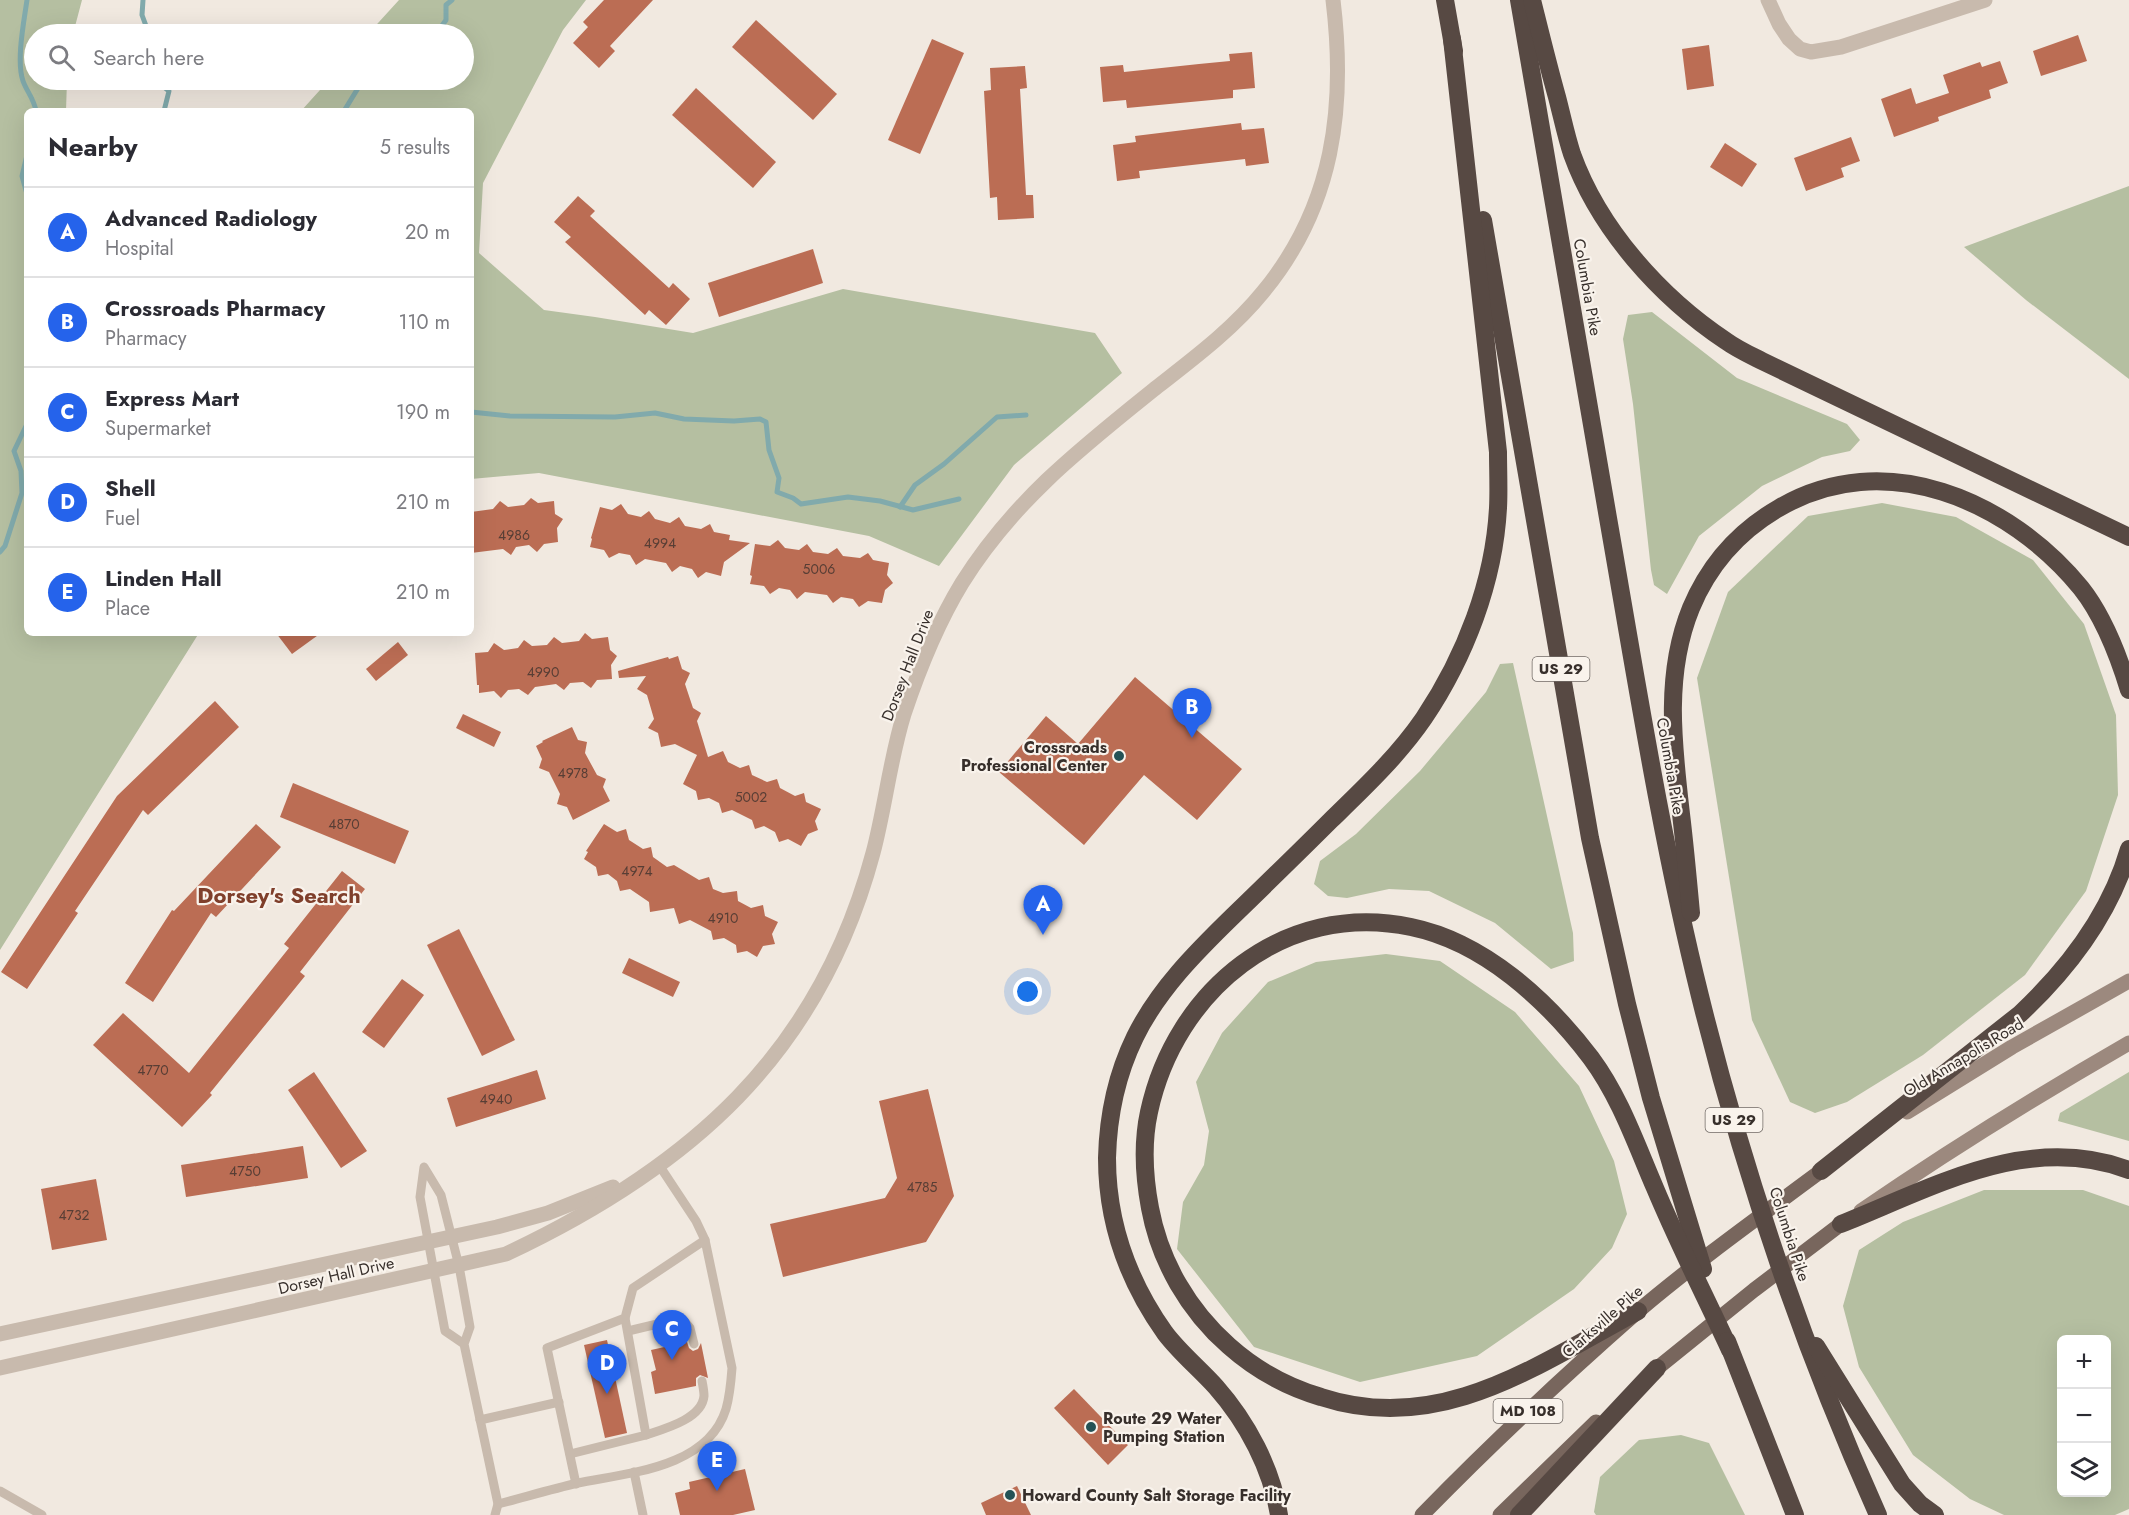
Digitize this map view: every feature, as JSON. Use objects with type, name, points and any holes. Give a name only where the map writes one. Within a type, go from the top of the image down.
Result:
[{"type":"highway","name":"US 29","points":[[1445,0],[1590,838],[1627,1004],[1651,1098],[1702,1269],[1730,1350],[1795,1515]]},
{"type":"highway","name":"Columbia Pike","points":[[1519,0],[1661,824],[1700,996],[1771,1244],[1827,1399],[1878,1515]]},
{"type":"highway","points":[[1532,0],[1572,154],[1583,178],[1599,208],[1641,265],[1698,321],[1727,342],[1762,361],[2129,537]]},
{"type":"highway","points":[[1279,1515],[1271,1480],[1240,1419],[1218,1389],[1167,1335],[1131,1275],[1114,1222],[1108,1186],[1109,1126],[1124,1064],[1148,1013],[1172,980],[1215,933],[1364,788],[1399,750],[1424,718],[1446,682],[1467,639],[1481,599],[1491,558],[1498,509],[1497,452],[1452,39]]},
{"type":"highway","points":[[1700,996],[1673,742],[1673,698],[1683,629],[1692,608],[1713,567],[1751,525],[1814,491],[1864,481],[1934,488],[1981,507],[2037,544],[2060,564],[2082,590],[2109,634],[2129,690]]},
{"type":"highway","points":[[1821,1171],[2020,1014],[2047,989],[2098,922],[2115,891],[2129,849]]},
{"type":"highway","points":[[1638,1311],[1511,1380],[1470,1396],[1438,1405],[1380,1409],[1347,1406],[1293,1387],[1267,1374],[1218,1337],[1183,1294],[1160,1247],[1152,1221],[1144,1170],[1145,1141],[1153,1094],[1171,1046],[1199,1005],[1227,976],[1275,942],[1304,931],[1329,925],[1359,922],[1385,923],[1413,927],[1468,948],[1496,965],[1548,1007],[1593,1060],[1630,1126],[1656,1191],[1730,1350]]},
{"type":"highway","points":[[1841,1224],[1944,1182],[1997,1164],[2026,1158],[2058,1156],[2086,1158],[2129,1170]]},
{"type":"highway","points":[[1794,1309],[1884,1459],[1920,1504],[1935,1515]]},
{"type":"highway","points":[[1519,1515],[1657,1368]]},
{"type":"main road","name":"Old Annapolis Road","points":[[1821,1171],[1910,1110],[1965,1076],[2129,981]]},
{"type":"main road","name":"MD 108","points":[[1500,1515],[1582,1434],[1657,1368],[1841,1224],[1942,1155],[2046,1090],[2129,1043]]},
{"type":"main road","name":"Clarksville Pike","points":[[1422,1515],[1484,1452],[1638,1311],[1821,1171]]},
{"type":"street","name":"Dorsey Hall Drive","points":[[0,1368],[506,1254],[557,1230],[608,1200],[695,1138],[724,1113],[760,1074],[791,1035],[824,981],[855,913],[873,853],[903,716],[936,632],[961,585],[991,540],[1026,499],[1071,456],[1200,353],[1238,319],[1264,291],[1304,229],[1326,172],[1337,112],[1338,40],[1333,0]]},
{"type":"street","points":[[1768,0],[1789,39],[1800,49],[1811,52],[1841,47],[1985,0]]},
{"type":"street","name":"Dorsey Hall Drive","points":[[0,1334],[452,1237],[548,1213],[603,1192],[659,1165]]},
{"type":"lane","points":[[498,1504],[634,1472],[687,1456],[716,1428],[725,1411],[732,1368],[705,1240],[696,1221],[659,1165]]},
{"type":"lane","points":[[464,1344],[445,1331],[420,1197],[424,1167],[441,1195],[459,1266],[470,1327],[464,1344],[498,1504],[495,1515]]},
{"type":"lane","points":[[646,1435],[625,1318],[633,1288],[705,1240]]},
{"type":"lane","points":[[576,1484],[547,1348],[625,1318]]},
{"type":"lane","points":[[628,1332],[674,1320],[684,1321],[690,1328],[694,1344]]},
{"type":"lane","points":[[570,1454],[674,1426],[698,1410],[704,1397],[702,1381]]},
{"type":"lane","points":[[480,1420],[559,1402]]},
{"type":"lane","points":[[634,1472],[643,1515]]},
{"type":"lane","points":[[0,1491],[42,1515]]},
{"type":"green space","points":[[0,0],[82,0],[76,24],[24,24],[24,90],[67,90],[66,108],[24,108],[24,636],[197,636],[0,950]]},
{"type":"green space","points":[[399,0],[586,0],[563,30],[483,183],[479,253],[544,310],[693,333],[843,289],[1095,333],[1122,373],[1014,465],[939,566],[869,536],[539,473],[474,479],[474,108],[304,108],[320,90],[474,90],[474,24],[377,24]]},
{"type":"green space","points":[[2129,186],[2129,379],[2026,300],[1964,247]]},
{"type":"green space","points":[[1652,312],[1737,378],[1847,424],[1860,440],[1850,451],[1822,457],[1762,486],[1699,536],[1667,594],[1654,585],[1651,570],[1633,404],[1623,339],[1628,315]]},
{"type":"green space","points":[[1882,503],[1956,517],[2033,560],[2084,624],[2116,715],[2118,795],[2086,891],[2025,975],[1923,1055],[1847,1102],[1815,1113],[1790,1102],[1752,1020],[1697,678],[1728,592],[1808,516]]},
{"type":"green space","points":[[1513,663],[1573,933],[1574,961],[1551,969],[1495,923],[1429,891],[1389,889],[1347,898],[1328,896],[1314,884],[1320,861],[1356,834],[1420,771],[1486,692],[1500,664]]},
{"type":"green space","points":[[1386,954],[1440,961],[1515,1012],[1579,1086],[1614,1161],[1627,1214],[1612,1248],[1574,1289],[1477,1356],[1360,1382],[1254,1347],[1177,1249],[1183,1202],[1204,1165],[1209,1131],[1196,1082],[1222,1033],[1268,982],[1316,962]]},
{"type":"green space","points":[[2129,1072],[2129,1141],[2058,1121],[2060,1113]]},
{"type":"green space","points":[[1984,1190],[2083,1190],[2129,1206],[2129,1509],[2115,1515],[2004,1515],[1970,1499],[1913,1455],[1859,1367],[1843,1306],[1859,1250],[1903,1222]]},
{"type":"green space","points":[[1681,1435],[1709,1443],[1745,1515],[1596,1515],[1594,1512],[1600,1477],[1639,1440]]},
{"type":"building","points":[[604,0],[653,0],[610,46],[615,51],[599,68],[573,43],[588,27],[583,22]]},
{"type":"building","points":[[756,20],[837,94],[813,120],[732,47]]},
{"type":"building","points":[[2078,35],[2087,61],[2041,76],[2033,51]]},
{"type":"building","points":[[932,39],[964,53],[920,154],[888,140]]},
{"type":"building","points":[[1709,45],[1714,86],[1687,90],[1682,49]]},
{"type":"building","points":[[1252,52],[1255,88],[1233,90],[1233,98],[1127,108],[1126,100],[1103,102],[1100,67],[1123,65],[1124,72],[1230,61],[1229,54]]},
{"type":"building","points":[[2000,61],[2008,83],[1989,90],[1991,98],[1938,117],[1939,121],[1894,137],[1881,99],[1911,88],[1916,104],[1949,93],[1943,75],[1980,62],[1982,67]]},
{"type":"building","points":[[1025,66],[1027,88],[1020,89],[1026,195],[1033,195],[1034,218],[998,220],[997,197],[990,198],[984,91],[991,90],[990,68]]},
{"type":"building","points":[[696,88],[776,162],[753,188],[672,115]]},
{"type":"building","points":[[1241,123],[1242,130],[1264,128],[1269,163],[1246,166],[1245,159],[1139,171],[1140,178],[1117,181],[1113,145],[1136,142],[1135,136]]},
{"type":"building","points":[[1851,137],[1860,161],[1841,168],[1844,177],[1806,191],[1794,158]]},
{"type":"building","points":[[1725,143],[1757,164],[1742,187],[1710,167]]},
{"type":"building","points":[[578,196],[595,211],[590,216],[669,288],[673,283],[690,299],[666,325],[649,310],[645,315],[565,242],[571,237],[554,222]]},
{"type":"building","points":[[813,249],[823,283],[719,317],[708,283]]},
{"type":"building","points":[[531,498],[538,503],[554,501],[555,514],[563,519],[557,528],[558,542],[544,544],[537,552],[529,545],[516,547],[511,555],[503,549],[474,553],[474,512],[493,509],[500,501],[508,507],[524,505]]},
{"type":"building","points":[[621,504],[628,514],[641,517],[649,511],[655,519],[670,523],[679,517],[685,526],[701,529],[710,524],[714,532],[730,535],[729,540],[750,543],[724,562],[721,576],[706,572],[698,578],[692,569],[680,566],[672,572],[666,563],[645,559],[636,565],[630,555],[619,553],[609,558],[604,550],[590,547],[591,538],[600,507],[612,510]]},
{"type":"building","points":[[778,540],[785,548],[799,550],[807,544],[813,552],[828,554],[837,548],[843,556],[860,558],[868,553],[873,560],[889,563],[887,575],[893,583],[885,590],[882,603],[868,601],[859,607],[853,599],[841,597],[833,603],[827,595],[805,592],[797,599],[790,590],[779,588],[770,594],[764,586],[750,584],[752,576],[750,575],[755,544],[770,546]]},
{"type":"building","points":[[585,633],[592,639],[608,637],[610,650],[617,656],[611,665],[612,679],[597,680],[591,688],[583,682],[570,683],[564,690],[556,684],[535,687],[528,695],[519,689],[508,690],[501,698],[494,691],[479,693],[475,653],[488,652],[494,643],[504,650],[518,648],[524,640],[532,646],[547,645],[554,637],[562,643],[579,641]]},
{"type":"building","points":[[278,636],[317,636],[292,654]]},
{"type":"building","points":[[398,642],[408,655],[376,681],[366,669]]},
{"type":"building","points":[[678,656],[682,669],[690,673],[685,684],[693,708],[701,713],[697,721],[708,757],[723,751],[728,762],[740,768],[749,765],[752,775],[767,782],[777,779],[780,788],[795,796],[804,793],[806,802],[821,809],[815,821],[818,830],[808,834],[801,846],[788,839],[779,842],[775,832],[764,826],[755,829],[752,820],[732,810],[722,813],[719,803],[709,798],[698,800],[696,791],[683,784],[697,755],[675,744],[661,747],[658,733],[648,728],[654,719],[647,695],[637,689],[646,676],[619,678],[618,671]]},
{"type":"building","name":"Crossroads Professional Center","points":[[1135,677],[1242,769],[1197,820],[1144,775],[1084,845],[999,772],[1046,716],[1078,744]]},
{"type":"building","points":[[215,701],[239,727],[148,815],[143,810],[75,911],[78,913],[27,989],[1,972],[117,796]]},
{"type":"building","points":[[463,714],[501,732],[494,747],[456,728]]},
{"type":"building","points":[[572,727],[578,740],[587,742],[585,753],[597,775],[606,779],[603,787],[610,801],[573,820],[567,807],[557,804],[560,794],[549,772],[539,768],[542,759],[536,746]]},
{"type":"building","points":[[293,783],[409,831],[395,864],[280,817]]},
{"type":"building","points":[[256,824],[281,847],[216,917],[211,913],[153,1002],[125,983],[172,910],[174,911]]},
{"type":"building","points":[[604,824],[617,832],[626,829],[629,840],[643,849],[651,847],[653,857],[667,867],[674,865],[699,880],[709,877],[713,889],[723,893],[737,891],[738,901],[751,908],[763,905],[765,916],[778,922],[772,934],[775,944],[763,946],[757,957],[747,951],[737,953],[736,945],[724,938],[713,940],[711,931],[690,920],[679,924],[674,908],[650,912],[649,902],[630,889],[620,891],[617,881],[608,874],[598,876],[596,867],[584,859],[588,852],[586,851]]},
{"type":"building","points":[[342,871],[365,889],[300,972],[305,976],[210,1093],[212,1095],[182,1127],[93,1045],[123,1013],[189,1073],[289,948],[284,944]]},
{"type":"building","points":[[459,929],[515,1040],[482,1056],[427,945]]},
{"type":"building","points":[[629,958],[680,982],[673,997],[622,973]]},
{"type":"building","points":[[402,979],[424,995],[384,1048],[362,1032]]},
{"type":"building","points":[[537,1070],[546,1099],[456,1127],[447,1098]]},
{"type":"building","points":[[314,1072],[367,1151],[341,1168],[288,1090]]},
{"type":"building","points":[[928,1089],[954,1196],[926,1242],[783,1277],[770,1224],[885,1198],[897,1178],[879,1101]]},
{"type":"building","points":[[303,1146],[308,1178],[186,1197],[181,1165]]},
{"type":"building","points":[[96,1179],[107,1240],[52,1250],[41,1189]]},
{"type":"building","points":[[607,1340],[627,1433],[605,1438],[584,1345]]},
{"type":"building","points":[[687,1342],[693,1351],[698,1349],[701,1343],[708,1378],[700,1375],[696,1378],[696,1386],[655,1394],[651,1372],[656,1370],[651,1350]]},
{"type":"building","name":"Route 29 Water Pumping Station","points":[[1074,1389],[1128,1445],[1108,1465],[1054,1408]]},
{"type":"building","points":[[745,1469],[755,1510],[733,1515],[680,1515],[675,1493],[690,1489],[689,1482]]},
{"type":"building","name":"Howard County Salt Storage Facility","points":[[1017,1486],[1031,1515],[986,1515],[981,1503]]},
{"type":"waterway","points":[[24,83],[20,63],[27,0]]},
{"type":"waterway","points":[[143,0],[142,15],[145,24]]},
{"type":"waterway","points":[[443,24],[446,20],[446,5],[452,0]]},
{"type":"waterway","points":[[28,90],[35,108]]},
{"type":"waterway","points":[[165,108],[168,90]]},
{"type":"waterway","points":[[346,108],[357,90]]},
{"type":"waterway","points":[[24,168],[22,176],[24,183]]},
{"type":"waterway","points":[[474,412],[510,416],[615,417],[655,413],[684,419],[734,421],[760,419],[766,422],[769,450],[779,478],[777,492],[801,504],[848,497],[880,501],[913,510],[959,499]]},
{"type":"waterway","points":[[900,507],[915,485],[944,464],[997,417],[1026,415]]},
{"type":"waterway","points":[[0,552],[5,546],[22,493],[21,471],[14,451],[24,430]]},
{"type":"place","name":"Crossroads Pharmacy","points":[[1192,738]]},
{"type":"place","name":"Crossroads Professional Center","points":[[1119,756]]},
{"type":"place","name":"Advanced Radiology","points":[[1043,935]]},
{"type":"place","name":"Express Mart","points":[[672,1360]]},
{"type":"place","name":"Shell","points":[[607,1394]]},
{"type":"place","name":"Route 29 Water Pumping Station","points":[[1091,1427]]},
{"type":"place","name":"Linden Hall","points":[[717,1491]]},
{"type":"place","name":"Howard County Salt Storage Facility","points":[[1010,1495]]},
{"type":"district","name":"Dorsey's Search","points":[[279,895]]}]
